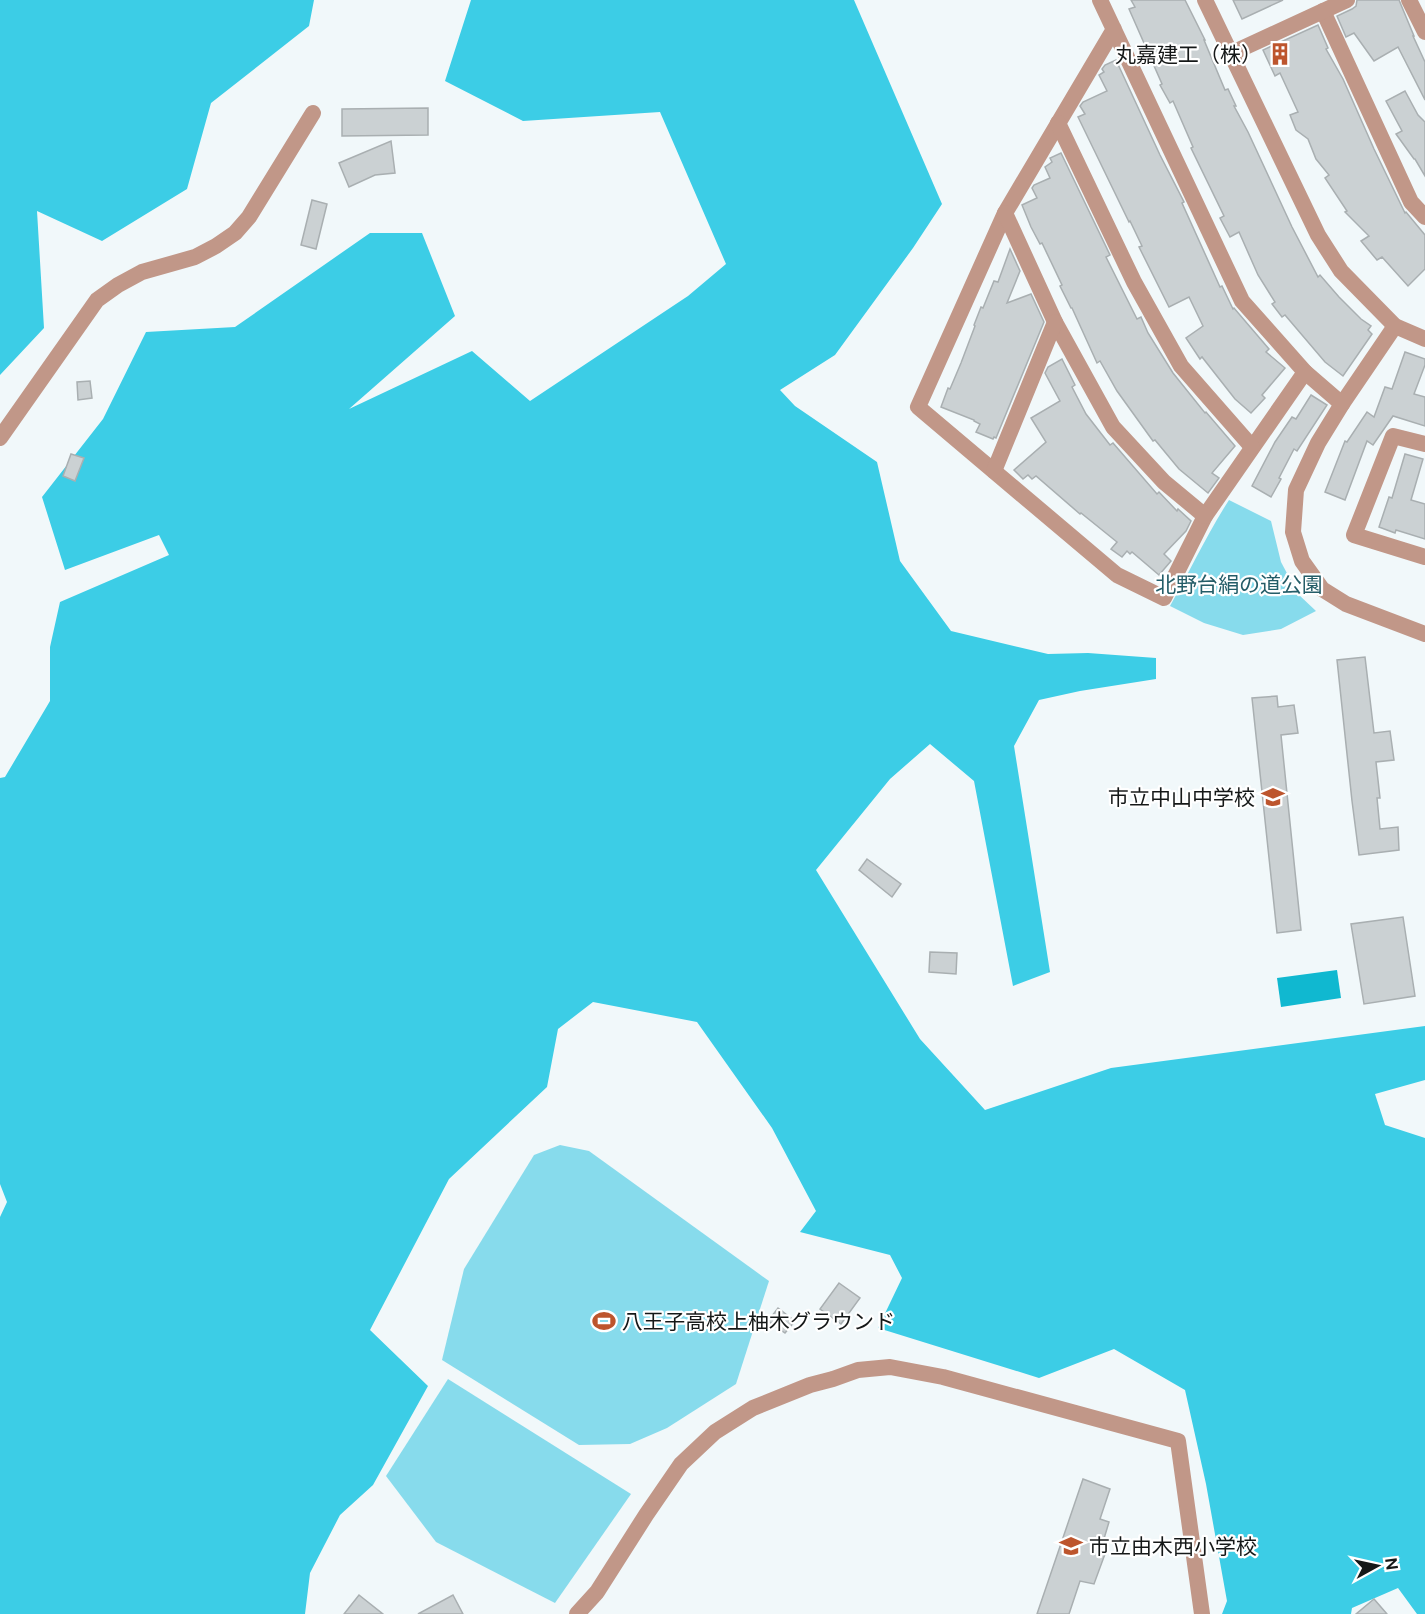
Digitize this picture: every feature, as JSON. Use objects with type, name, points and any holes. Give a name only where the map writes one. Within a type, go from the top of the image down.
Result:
[{"type":"street","points":[[1100,0],[1242,301],[1305,372],[1342,404]]},
{"type":"street","points":[[1205,0],[1318,235],[1341,271],[1395,326],[1425,339]]},
{"type":"street","points":[[1230,54],[1347,0]]},
{"type":"street","points":[[1410,0],[1425,32]]},
{"type":"street","points":[[1323,11],[1411,202],[1425,217]]},
{"type":"street","points":[[1114,29],[1005,213],[918,407],[1117,575],[1164,598],[1205,516],[1305,372]]},
{"type":"street","points":[[0,438],[97,300],[142,272],[195,257],[235,233],[249,216],[313,113]]},
{"type":"street","points":[[1058,123],[1134,282],[1181,366],[1252,447]]},
{"type":"street","points":[[1005,213],[1055,322],[1113,427],[1164,482],[1205,516]]},
{"type":"street","points":[[994,471],[1055,322]]},
{"type":"street","points":[[1395,326],[1318,443],[1296,490],[1293,532],[1302,561],[1322,589],[1346,604],[1425,634]]},
{"type":"street","points":[[1425,444],[1393,435],[1354,535],[1425,557]]},
{"type":"street","points":[[577,1614],[597,1592],[681,1464],[714,1432],[753,1408],[810,1385],[858,1370],[890,1367],[943,1377],[1178,1441],[1202,1614]]},
{"type":"green space","name":"北野台絹の道公園","points":[[1229,500],[1271,521],[1281,562],[1298,594],[1316,611],[1281,629],[1243,635],[1204,623],[1170,606]]},
{"type":"green space","name":"八王子高校上柚木グラウンド","points":[[560,1145],[589,1151],[769,1281],[736,1384],[667,1428],[630,1444],[579,1445],[442,1360],[464,1269],[534,1155]]},
{"type":"green space","points":[[448,1379],[631,1494],[555,1603],[436,1542],[386,1476]]},
{"type":"shaded area","points":[[0,0],[314,0],[309,26],[211,103],[187,189],[102,241],[37,211],[44,328],[0,375]]},
{"type":"shaded area","points":[[471,0],[854,0],[942,204],[835,355],[780,390],[795,406],[877,462],[900,561],[951,631],[1048,654],[1088,653],[1156,658],[1156,679],[1039,700],[1014,746],[1050,972],[1013,986],[974,781],[930,744],[890,779],[816,870],[920,1039],[985,1110],[1111,1068],[1425,1026],[1425,1080],[1375,1094],[1385,1125],[1425,1138],[1425,1614],[1417,1614],[1398,1588],[1352,1608],[1351,1614],[1222,1614],[1227,1601],[1206,1484],[1185,1390],[1114,1349],[1039,1378],[878,1328],[902,1278],[890,1255],[800,1232],[816,1211],[772,1128],[697,1022],[593,1002],[558,1029],[547,1087],[449,1179],[370,1330],[428,1386],[373,1485],[340,1515],[310,1573],[305,1614],[0,1614],[0,1217],[7,1202],[0,1184],[0,778],[5,777],[50,701],[50,647],[60,602],[169,555],[159,535],[65,570],[42,497],[103,419],[146,332],[235,327],[370,233],[422,233],[455,316],[349,409],[472,351],[530,401],[688,296],[726,264],[660,112],[523,121],[445,81]]},
{"type":"shaded area","points":[[1337,970],[1341,998],[1281,1007],[1277,978]]},
{"type":"building","points":[[1131,0],[1185,0],[1205,40],[1225,90],[1228,89],[1236,106],[1234,106],[1318,277],[1320,275],[1361,319],[1371,326],[1368,330],[1372,334],[1343,376],[1325,362],[1285,315],[1282,317],[1272,304],[1275,302],[1258,275],[1239,232],[1230,237],[1220,218],[1224,216],[1191,148],[1193,147],[1173,101],[1170,103],[1160,85],[1162,84],[1129,9],[1135,7]]},
{"type":"building","points":[[1233,0],[1283,0],[1242,19]]},
{"type":"building","points":[[1357,0],[1399,0],[1425,62],[1425,100],[1398,47],[1374,61],[1354,33],[1346,37],[1337,16],[1356,6]]},
{"type":"building","points":[[1318,25],[1328,48],[1326,49],[1343,79],[1405,213],[1425,235],[1425,269],[1408,286],[1382,257],[1377,260],[1361,241],[1369,236],[1345,212],[1347,211],[1325,178],[1329,175],[1316,159],[1308,139],[1296,130],[1290,115],[1298,112],[1280,73],[1275,76],[1263,50]]},
{"type":"building","points":[[1116,60],[1184,202],[1182,203],[1220,287],[1222,286],[1233,309],[1269,349],[1266,352],[1285,368],[1262,395],[1265,398],[1251,413],[1235,399],[1202,357],[1200,359],[1186,338],[1203,326],[1189,297],[1169,307],[1139,247],[1142,246],[1078,117],[1085,114],[1080,106],[1083,102],[1107,91],[1099,75],[1104,72],[1102,69],[1105,65]]},
{"type":"building","points":[[1405,91],[1418,115],[1425,122],[1425,176],[1396,134],[1402,131],[1386,101]]},
{"type":"building","points":[[428,108],[428,135],[342,136],[342,109]]},
{"type":"building","points":[[391,141],[395,173],[375,175],[349,187],[339,163]]},
{"type":"building","points":[[1061,153],[1110,255],[1106,257],[1137,319],[1141,317],[1148,333],[1173,373],[1235,446],[1212,473],[1219,478],[1208,493],[1179,469],[1155,440],[1153,441],[1117,391],[1100,361],[1097,363],[1042,243],[1040,244],[1031,227],[1022,205],[1037,198],[1032,188],[1050,178],[1045,167],[1052,162],[1050,158]]},
{"type":"building","points":[[312,200],[327,204],[316,249],[301,245]]},
{"type":"building","points":[[1010,249],[1020,271],[1007,303],[1031,294],[1044,322],[996,438],[993,439],[976,432],[980,424],[974,420],[941,407],[961,363],[981,307],[983,308],[994,281],[998,282]]},
{"type":"building","points":[[1405,352],[1425,359],[1414,394],[1425,397],[1425,426],[1393,416],[1373,445],[1367,441],[1345,500],[1325,492],[1345,441],[1347,442],[1367,412],[1374,417],[1385,387],[1392,389]]},
{"type":"building","points":[[1062,359],[1075,385],[1072,387],[1086,414],[1110,445],[1113,443],[1157,494],[1159,492],[1177,511],[1178,509],[1191,521],[1186,531],[1164,554],[1171,561],[1159,575],[1132,552],[1130,554],[1127,551],[1122,557],[1111,549],[1117,542],[1036,476],[1032,479],[1028,475],[1023,479],[1014,470],[1046,442],[1031,418],[1060,401],[1045,373],[1048,367]]},
{"type":"building","points":[[90,381],[92,398],[78,400],[77,382]]},
{"type":"building","points":[[1311,395],[1327,405],[1297,451],[1294,449],[1271,497],[1252,486],[1275,442],[1292,417],[1296,419]]},
{"type":"building","points":[[71,454],[84,458],[75,481],[63,476]]},
{"type":"building","points":[[1405,454],[1423,459],[1411,500],[1425,504],[1425,539],[1379,527],[1389,497],[1392,498]]},
{"type":"building","points":[[1365,657],[1374,733],[1390,731],[1394,760],[1376,762],[1380,798],[1377,798],[1380,829],[1398,827],[1399,850],[1359,855],[1337,660]]},
{"type":"building","points":[[1277,696],[1278,707],[1294,705],[1298,733],[1281,735],[1301,930],[1277,933],[1252,698]]},
{"type":"building","points":[[867,859],[901,884],[892,897],[859,870]]},
{"type":"building","points":[[1403,917],[1415,996],[1364,1004],[1351,924]]},
{"type":"building","points":[[930,952],[957,953],[956,974],[929,972]]},
{"type":"building","points":[[839,1283],[860,1298],[841,1324],[820,1309]]},
{"type":"building","points":[[778,1308],[795,1321],[785,1333],[768,1321]]},
{"type":"building","points":[[1083,1479],[1110,1489],[1100,1519],[1109,1522],[1100,1552],[1105,1554],[1094,1584],[1080,1581],[1069,1614],[1037,1614]]},
{"type":"building","points":[[359,1595],[383,1614],[344,1614]]},
{"type":"building","points":[[453,1595],[463,1614],[418,1614]]},
{"type":"building","points":[[1374,1599],[1387,1614],[1356,1614]]},
{"type":"place","name":"丸嘉建工（株）","points":[[1280,54]]},
{"type":"place","name":"市立中山中学校","points":[[1273,797]]},
{"type":"place","name":"八王子高校上柚木グラウンド","points":[[604,1321]]},
{"type":"place","name":"市立由木西小学校","points":[[1071,1546]]}]
